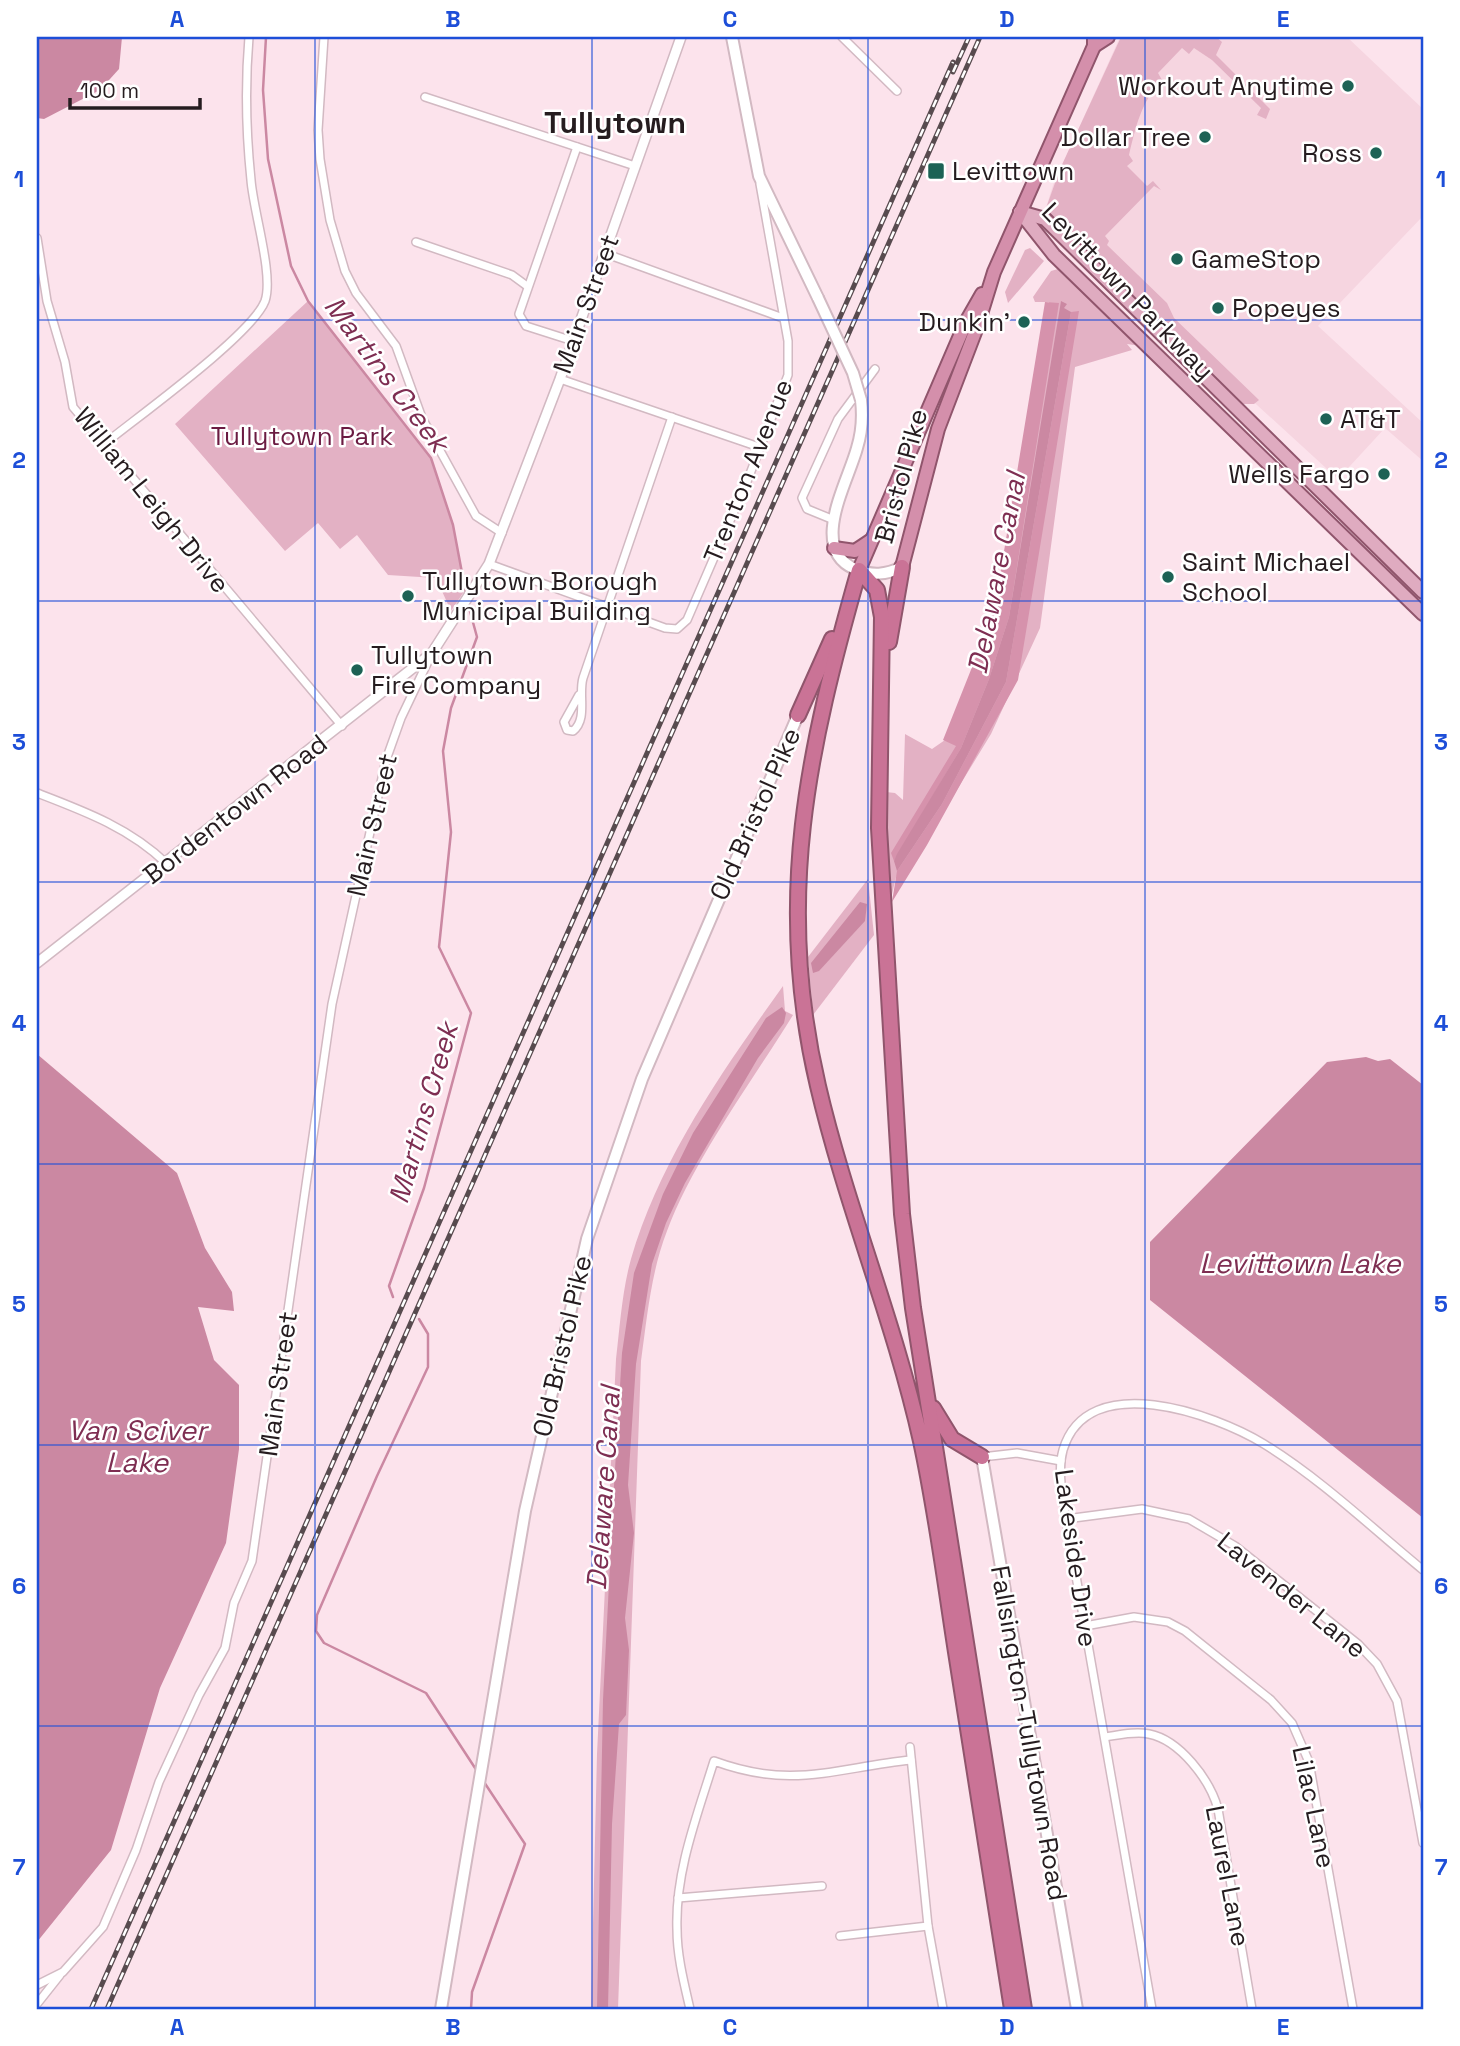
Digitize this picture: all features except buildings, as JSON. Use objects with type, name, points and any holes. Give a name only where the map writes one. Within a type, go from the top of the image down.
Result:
[{"type":"highway","name":"Bristol Pike","points":[[859,570],[966,322],[994,272],[1094,41],[1108,37]]},
{"type":"highway","name":"Bristol Pike","points":[[883,699],[902,567],[933,442],[977,327],[994,272]]},
{"type":"highway","points":[[834,548],[855,551],[868,544],[872,537]]},
{"type":"highway","points":[[1012,2009],[922,1446],[898,1352],[824,1111],[802,998],[796,914],[801,822],[822,707],[859,570],[874,584],[880,603],[883,699],[879,828],[897,1152],[909,1276],[1024,2009]]},
{"type":"highway","points":[[798,715],[852,593]]},
{"type":"highway","points":[[926,1394],[947,1433],[963,1447],[982,1457]]},
{"type":"main road","points":[[732,37],[759,176],[853,373],[861,400],[862,428],[834,520],[834,548],[841,560],[859,570],[881,574],[902,567]]},
{"type":"main road","name":"Levittown Parkway","points":[[1020,212],[1045,219],[1423,592]]},
{"type":"main road","name":"Levittown Parkway","points":[[1020,212],[1054,255],[1423,614]]},
{"type":"main road","name":"Old Bristol Pike","points":[[441,2009],[526,1511],[567,1319],[594,1215],[634,1100],[798,715]]},
{"type":"main road","name":"Fallsington-Tullytown Road","points":[[982,1457],[1076,2009]]},
{"type":"street","points":[[103,445],[237,335],[259,312],[265,300],[265,270],[248,153],[249,37]]},
{"type":"street","points":[[324,37],[320,149],[330,220],[344,268],[356,293],[396,346],[422,418],[475,516],[502,533]]},
{"type":"street","name":"Main Street","points":[[37,2004],[103,1927],[136,1850],[159,1782],[199,1695],[225,1648],[234,1603],[252,1561],[258,1531],[326,1041],[360,870],[391,743],[432,653],[489,564],[502,533],[560,379],[681,37]]},
{"type":"street","points":[[842,37],[897,91]]},
{"type":"street","points":[[425,97],[635,166]]},
{"type":"street","points":[[573,341],[523,323],[520,303],[577,147]]},
{"type":"street","name":"Trenton Avenue","points":[[607,607],[673,629],[681,627],[687,620],[748,479],[788,375],[790,357],[759,176]]},
{"type":"street","name":"William Leigh Drive","points":[[37,239],[47,302],[67,370],[70,400],[80,418],[342,726]]},
{"type":"street","points":[[416,242],[512,275],[527,286]]},
{"type":"street","points":[[604,253],[783,318]]},
{"type":"street","points":[[834,520],[807,509],[802,498],[838,419],[875,369]]},
{"type":"street","points":[[560,379],[759,447]]},
{"type":"street","points":[[579,695],[673,417]]},
{"type":"street","points":[[489,564],[607,607]]},
{"type":"street","name":"Bordentown Road","points":[[37,963],[167,864],[432,653]]},
{"type":"street","points":[[37,793],[119,828],[148,846],[167,864]]},
{"type":"street","name":"Lakeside Drive","points":[[1152,2009],[1066,1519],[1061,1461],[1073,1430],[1086,1417],[1104,1408],[1128,1402],[1196,1415],[1228,1426],[1266,1445],[1423,1570]]},
{"type":"street","points":[[982,1457],[1017,1453],[1061,1461]]},
{"type":"street","name":"Lavender Lane","points":[[1066,1519],[1129,1509],[1159,1511],[1189,1519],[1236,1546],[1358,1644],[1377,1664],[1397,1700],[1423,1843]]},
{"type":"street","name":"Lilac Lane","points":[[1085,1626],[1134,1617],[1168,1622],[1185,1631],[1271,1700],[1292,1723],[1310,1762],[1353,2009]]},
{"type":"street","name":"Laurel Lane","points":[[1104,1737],[1139,1732],[1158,1737],[1197,1768],[1210,1787],[1218,1809],[1252,2009]]},
{"type":"street","points":[[910,1747],[928,1926],[943,2009]]},
{"type":"street","points":[[690,2009],[679,1953],[678,1898],[682,1872],[714,1761],[769,1776],[803,1778],[911,1760]]},
{"type":"street","points":[[678,1898],[822,1885]]},
{"type":"street","points":[[840,1936],[928,1926]]},
{"type":"street","points":[[37,1985],[63,1972]]},
{"type":"shaded area","points":[[1120,37],[1347,37],[1423,109],[1423,216],[1318,326],[1423,423],[1423,461],[1385,428],[1338,479],[1045,211],[1053,185]]},
{"type":"shaded area","points":[[1045,302],[1059,303],[1009,617],[989,679],[961,748],[894,861],[891,853],[956,746],[943,740],[994,612]]},
{"type":"shaded area","points":[[1079,311],[1018,680],[927,845],[892,902],[897,871],[942,804],[1006,682],[1071,312]]},
{"type":"green space","points":[[1121,37],[1216,37],[1222,42],[1216,55],[1270,109],[1266,119],[1257,115],[1261,108],[1212,60],[1194,48],[1189,54],[1182,48],[1158,73],[1162,80],[1140,115],[1129,155],[1133,161],[1127,166],[1147,186],[1153,181],[1161,190],[1154,186],[1105,236],[1109,241],[1107,245],[1167,303],[1174,318],[1259,400],[1254,404],[1239,404],[1045,211],[1060,169]]},
{"type":"green space","points":[[1030,248],[1044,261],[1008,303],[1005,292],[1025,250]]},
{"type":"green space","points":[[1064,270],[1141,346],[1127,344],[1132,350],[1075,367],[1040,628],[991,734],[916,857],[896,877],[890,903],[886,792],[895,793],[903,800],[905,734],[932,749],[945,740],[987,642],[1005,568],[1049,302],[1035,302],[1033,297],[1051,271]]},
{"type":"green space","name":"Tullytown Park","points":[[308,301],[431,458],[453,525],[465,590],[451,611],[436,578],[388,575],[357,535],[340,549],[318,523],[285,551],[175,424]]},
{"type":"green space","points":[[868,879],[874,935],[813,1015],[808,957]]},
{"type":"green space","points":[[783,986],[785,1011],[793,1015],[692,1176],[667,1231],[653,1279],[641,1361],[618,2009],[591,2009],[597,1754],[616,1359],[625,1283],[643,1222],[676,1151],[716,1083]]},
{"type":"water","points":[[37,37],[122,37],[119,69],[100,90],[44,119],[37,118]]},
{"type":"water","points":[[1061,301],[1067,304],[1064,308],[1071,312],[1006,682],[942,804],[897,871],[894,861],[897,854],[961,748],[989,679],[1009,617]]},
{"type":"water","points":[[860,902],[867,904],[865,921],[819,971],[813,973],[811,963]]},
{"type":"water","points":[[782,1007],[786,1013],[784,1023],[758,1058],[685,1183],[666,1223],[652,1264],[636,1364],[628,1485],[634,1533],[625,1618],[629,1650],[626,1715],[619,1724],[612,1824],[608,2009],[597,2009],[603,1700],[622,1353],[634,1273],[663,1194],[693,1133],[766,1018]]},
{"type":"water","name":"Van Sciver Lake","points":[[37,1054],[177,1173],[205,1248],[232,1292],[234,1311],[198,1307],[214,1360],[239,1385],[239,1449],[226,1543],[160,1688],[111,1850],[37,1942]]},
{"type":"water","name":"Levittown Lake","points":[[1366,1057],[1378,1061],[1390,1059],[1423,1085],[1423,1518],[1150,1300],[1150,1242],[1327,1062]]},
{"type":"waterway","name":"Martins Creek","points":[[266,37],[263,90],[268,159],[291,266],[308,301],[431,458],[453,525],[466,594]]},
{"type":"waterway","name":"Martins Creek","points":[[393,1297],[389,1286],[424,1188],[471,1013],[439,947],[451,832],[443,751],[451,708],[477,637],[468,604]]},
{"type":"waterway","name":"Martins Creek","points":[[419,1319],[428,1334],[428,1367],[317,1615],[316,1631],[324,1643],[426,1693],[477,1771]]},
{"type":"waterway","name":"Martins Creek","points":[[471,2009],[472,1992],[525,1844],[484,1782]]},
{"type":"railway","points":[[953,72],[969,37]]},
{"type":"railway","points":[[107,2009],[980,37]]},
{"type":"railway","points":[[91,2009],[953,62]]},
{"type":"place","name":"Workout Anytime","points":[[1348,86]]},
{"type":"place","name":"Dollar Tree","points":[[1205,137]]},
{"type":"place","name":"Ross","points":[[1376,153]]},
{"type":"place","name":"Levittown","points":[[936,171]]},
{"type":"place","name":"GameStop","points":[[1177,259]]},
{"type":"place","name":"Popeyes","points":[[1218,308]]},
{"type":"place","name":"Dunkin'","points":[[1024,322]]},
{"type":"place","name":"AT&T","points":[[1326,419]]},
{"type":"place","name":"Wells Fargo","points":[[1384,474]]},
{"type":"place","name":"Saint Michael School","points":[[1168,577]]},
{"type":"place","name":"Tullytown Borough Municipal Building","points":[[408,596]]},
{"type":"place","name":"Tullytown Fire Company","points":[[357,670]]},
{"type":"district","name":"Tullytown","points":[[615,123]]},
{"type":"water label","name":"Delaware Canal","points":[[996,573]]},
{"type":"water label","name":"Delaware Canal","points":[[603,1488]]}]
